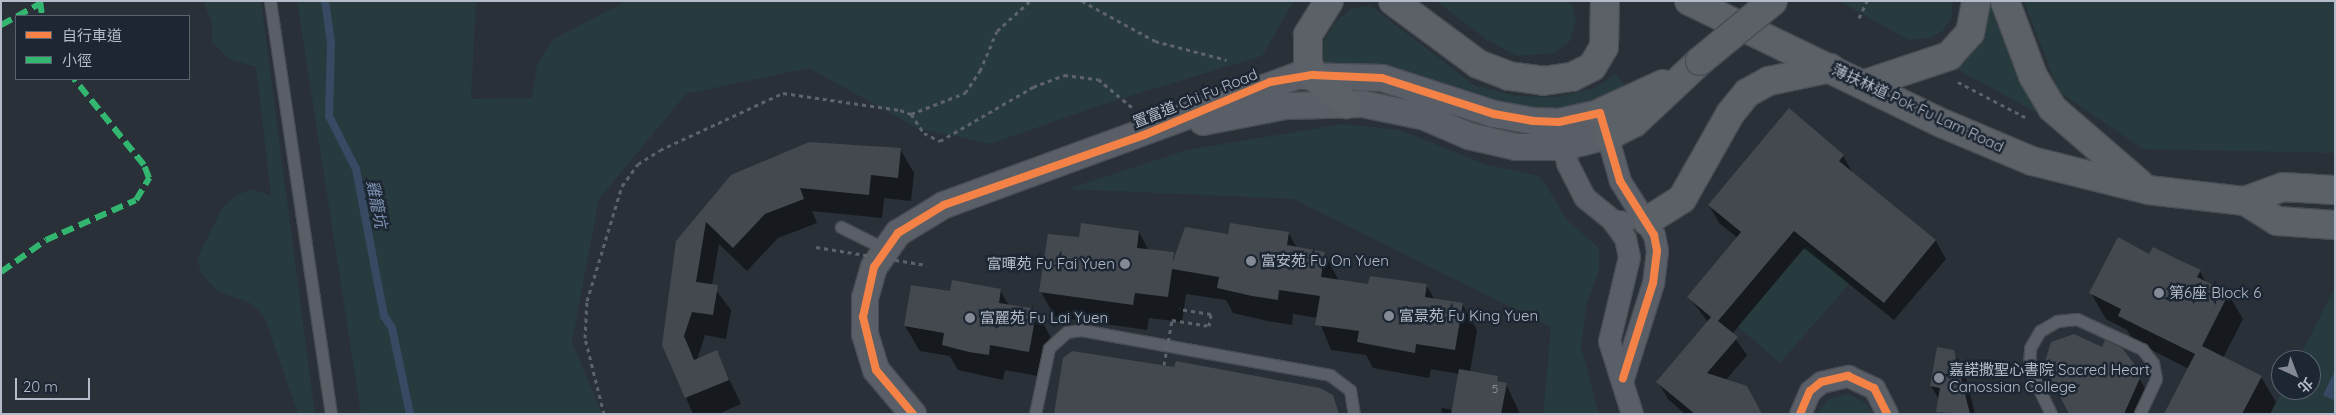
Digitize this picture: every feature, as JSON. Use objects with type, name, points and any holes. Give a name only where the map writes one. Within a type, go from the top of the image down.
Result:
[{"type":"main road","points":[[1329,1],[1308,35],[1312,75],[1346,104]]},
{"type":"main road","points":[[1393,1],[1478,64],[1509,76],[1543,81],[1572,77],[1592,68],[1604,47],[1605,1]]},
{"type":"main road","name":"薄扶林道 Pok Fu Lam Road","points":[[1689,1],[2032,161],[2148,190],[2245,201],[2277,221],[2335,225]]},
{"type":"main road","points":[[1604,124],[1634,123],[1700,61],[1773,1]]},
{"type":"main road","points":[[1865,84],[1949,56],[1970,33],[1976,1]]},
{"type":"main road","points":[[2005,1],[2033,76],[2052,108],[2148,190]]},
{"type":"main road","points":[[1647,221],[1682,199],[1730,114],[1747,93],[1769,81],[1831,68]]},
{"type":"main road","name":"薄扶林道 Pok Fu Lam Road","points":[[2245,201],[2283,187],[2335,190]]},
{"type":"street","name":"置富道 Chi Fu Road","points":[[913,414],[876,370],[865,334],[865,298],[885,249],[911,222],[944,205],[1140,127],[1270,82],[1312,75],[1382,78],[1561,134]]},
{"type":"street","name":"置富道 Chi Fu Road","points":[[1140,127],[1268,108],[1346,104],[1403,111],[1492,143],[1561,134],[1604,124]]},
{"type":"street","points":[[1604,124],[1620,181],[1647,221],[1657,250],[1653,283],[1623,378]]},
{"type":"street","points":[[1561,134],[1573,178],[1584,197],[1612,220],[1624,238],[1629,256],[1609,341],[1623,378],[1632,414]]},
{"type":"street","points":[[1612,220],[1647,221]]},
{"type":"street","points":[[1800,414],[1810,391],[1821,382],[1848,376],[1874,388],[1887,414]]},
{"type":"lane","points":[[270,1],[331,414]]},
{"type":"lane","points":[[842,227],[885,249]]},
{"type":"lane","points":[[2051,414],[2029,368],[2030,348],[2040,331],[2057,321],[2077,319],[2142,349],[2153,362],[2156,379],[2140,414]]},
{"type":"lane","points":[[1035,414],[1049,348],[1067,332],[1081,330],[1330,375],[1350,390],[1354,414]]},
{"type":"path","points":[[604,414],[585,338],[587,301],[617,198],[638,164],[708,125],[783,93],[911,114],[965,93],[980,71],[997,31],[1030,1]]},
{"type":"path","points":[[1082,1],[1155,41],[1227,60]]},
{"type":"path","points":[[1859,18],[1867,1]]},
{"type":"path","points":[[911,114],[932,138],[949,139],[1044,81],[1076,75],[1110,85],[1129,102],[1140,127]]},
{"type":"path","points":[[1955,80],[2032,120]]},
{"type":"path","points":[[816,247],[927,265]]},
{"type":"path","points":[[1164,365],[1172,320],[1209,326],[1211,314],[1179,309]]},
{"type":"green space","points":[[203,1],[261,1],[315,414],[298,414],[264,316],[252,304],[216,290],[201,273],[197,259],[222,208],[236,195],[253,189],[271,196],[256,67],[229,59],[212,42],[212,22]]},
{"type":"green space","points":[[297,1],[476,1],[471,99],[532,98],[537,65],[553,39],[627,1],[1294,1],[1262,56],[1107,103],[990,144],[917,128],[809,68],[686,94],[599,199],[572,342],[602,414],[361,414]]},
{"type":"green space","points":[[1436,1],[1565,1],[1572,4],[1576,21],[1570,41],[1554,53],[1517,56],[1487,40]]},
{"type":"green space","points":[[1839,1],[1952,1],[1952,16],[1943,31],[1930,38],[1909,40]]},
{"type":"green space","points":[[1986,1],[1991,1],[2045,117],[1951,66],[1979,43]]},
{"type":"green space","points":[[2024,1],[2335,1],[2335,153],[2143,149],[2059,92]]},
{"type":"green space","points":[[1371,6],[1474,85],[1517,96],[1556,97],[1594,88],[1616,74],[1628,90],[1558,112],[1510,107],[1380,64],[1320,68],[1323,42],[1334,23],[1352,8]]},
{"type":"green space","points":[[1343,124],[1400,130],[1485,164],[1538,176],[1546,185],[1566,219],[1599,248],[1599,270],[1586,307],[1581,347],[1599,414],[1543,414],[1551,327],[1293,199],[1067,189],[1187,150]]},
{"type":"green space","points":[[1807,246],[1850,283],[1780,363],[1737,326]]},
{"type":"green space","points":[[2335,287],[2335,414],[2270,414],[2278,400],[2321,400],[2321,350],[2303,350]]},
{"type":"green space","points":[[1848,394],[1866,403],[1873,414],[1816,414],[1829,399]]},
{"type":"water","points":[[2335,371],[2335,401],[2323,395]]},
{"type":"building","points":[[1789,108],[1844,155],[1839,161],[1936,240],[1884,303],[1794,231],[1718,321],[1738,337],[1707,373],[1747,386],[1762,414],[1695,414],[1656,382],[1711,317],[1687,297],[1741,232],[1708,205]]},
{"type":"building","points":[[809,142],[901,148],[898,178],[871,175],[869,195],[800,188],[804,199],[765,214],[733,248],[706,222],[696,282],[718,285],[713,315],[692,312],[684,336],[694,360],[717,350],[729,380],[685,398],[662,345],[676,241],[731,175]]},
{"type":"building","points":[[1081,223],[1139,231],[1137,248],[1174,252],[1173,261],[1185,227],[1228,234],[1230,223],[1289,232],[1287,245],[1325,252],[1321,277],[1368,284],[1370,276],[1427,284],[1425,297],[1463,303],[1455,350],[1416,344],[1415,353],[1357,342],[1359,331],[1315,325],[1320,296],[1279,290],[1278,300],[1252,296],[1217,288],[1219,277],[1172,269],[1168,297],[1135,293],[1133,305],[1039,292],[1048,234],[1079,237]]},
{"type":"building","name":"第6座 Block 6","points":[[2118,237],[2149,254],[2153,247],[2201,270],[2197,277],[2229,293],[2202,346],[2262,376],[2242,414],[2164,414],[2195,354],[2118,316],[2121,309],[2089,293]]},
{"type":"building","name":"富麗苑 Fu Lai Yuen","points":[[952,280],[1001,289],[999,303],[1037,309],[1029,352],[990,345],[989,355],[969,352],[942,345],[944,333],[904,326],[911,285],[950,291]]},
{"type":"building","points":[[2074,334],[2102,347],[2105,340],[2122,348],[2138,369],[2140,378],[2124,414],[2069,414],[2044,365],[2051,342]]},
{"type":"building","points":[[1937,347],[1954,350],[1970,414],[1936,412],[1940,388],[1930,386]]},
{"type":"building","points":[[1072,351],[1174,367],[1176,361],[1320,388],[1333,395],[1339,414],[1054,414],[1063,358]]},
{"type":"building","points":[[1459,369],[1498,376],[1497,381],[1507,383],[1501,414],[1451,414]]},
{"type":"waterway","name":"雞籠坑","points":[[325,1],[331,42],[329,116],[356,169],[384,316],[392,328],[410,414]]},
{"type":"marked path","points":[[40,1],[42,15]]},
{"type":"marked path","points":[[19,15],[41,3]]},
{"type":"marked path","points":[[1,25],[15,17]]},
{"type":"marked path","points":[[1,272],[46,240],[136,200],[149,178],[144,165],[75,80]]},
{"type":"cycle path","points":[[913,414],[876,370],[863,317],[874,267],[898,233],[944,205],[1144,135],[1270,82],[1312,75],[1382,78],[1494,114],[1533,121],[1559,122],[1600,113],[1620,181],[1654,235],[1657,251],[1653,283],[1623,378]]},
{"type":"cycle path","points":[[1800,414],[1810,391],[1821,382],[1848,376],[1874,388],[1887,414]]},
{"type":"place","name":"富安苑 Fu On Yuen","points":[[1251,261]]},
{"type":"place","name":"富暉苑 Fu Fai Yuen","points":[[1125,264]]},
{"type":"place","name":"第6座 Block 6","points":[[2159,293]]},
{"type":"place","name":"富景苑 Fu King Yuen","points":[[1389,316]]},
{"type":"place","name":"富麗苑 Fu Lai Yuen","points":[[970,318]]},
{"type":"place","name":"嘉諾撒聖心書院 Sacred Heart Canossian College","points":[[1939,378]]}]
